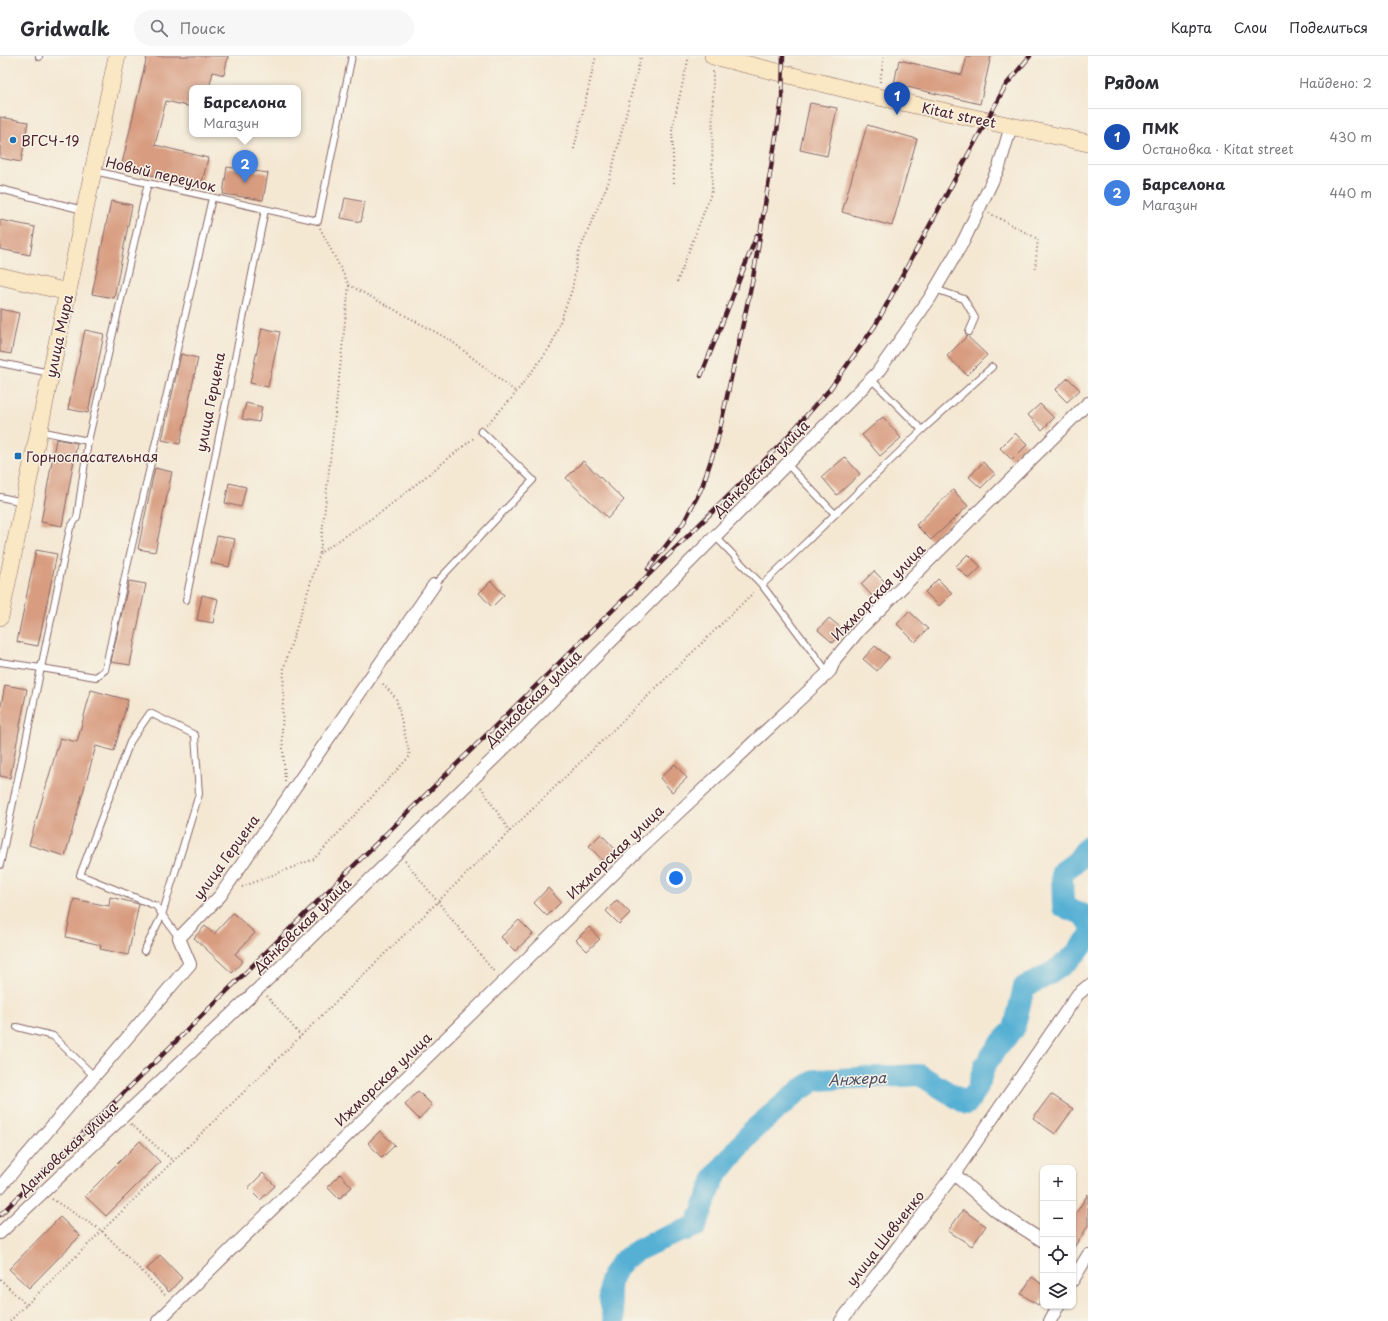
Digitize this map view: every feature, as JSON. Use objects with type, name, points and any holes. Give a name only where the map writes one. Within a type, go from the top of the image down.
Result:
[{"type":"main road","name":"улица Мира","points":[[0,617],[117,56]]},
{"type":"main road","name":"Kitat street","points":[[713,60],[1088,143]]},
{"type":"main road","points":[[0,276],[68,292]]},
{"type":"street","name":"Данковская улица","points":[[0,1233],[260,987],[475,777],[871,379],[935,289],[964,240],[999,167],[1011,126]]},
{"type":"street","name":"Ижморская улица","points":[[158,1321],[636,852],[829,674],[835,659],[860,629],[1088,403]]},
{"type":"street","name":"улица Герцена","points":[[180,938],[220,896],[434,585]]},
{"type":"street","points":[[0,1187],[190,964],[180,938]]},
{"type":"street","name":"улица Шевченко","points":[[841,1321],[954,1174],[1078,994],[1088,986]]},
{"type":"street","points":[[954,1174],[996,1211],[1040,1239]]},
{"type":"street","points":[[1076,1275],[1083,1262]]},
{"type":"street","points":[[1050,1321],[1056,1309]]},
{"type":"lane","points":[[317,221],[352,56]]},
{"type":"lane","name":"Новый переулок","points":[[93,171],[317,221]]},
{"type":"lane","points":[[0,865],[70,528],[77,518],[88,441],[148,184]]},
{"type":"lane","points":[[0,189],[85,210]]},
{"type":"lane","points":[[0,662],[96,677],[105,670],[128,559],[212,198]]},
{"type":"lane","name":"улица Герцена","points":[[186,600],[265,210]]},
{"type":"lane","points":[[935,289],[964,299],[975,318],[969,332]]},
{"type":"lane","points":[[0,363],[51,374]]},
{"type":"lane","points":[[762,585],[922,430],[992,367]]},
{"type":"lane","points":[[871,379],[922,430]]},
{"type":"lane","points":[[39,431],[88,441]]},
{"type":"lane","points":[[434,585],[533,480],[481,431]]},
{"type":"lane","points":[[786,464],[835,514]]},
{"type":"lane","points":[[0,497],[24,502]]},
{"type":"lane","points":[[715,536],[762,585],[829,674]]},
{"type":"lane","points":[[144,951],[162,915],[199,794],[194,735],[150,713],[130,742],[80,875],[156,906],[162,915],[180,938]]},
{"type":"lane","points":[[17,1027],[53,1036],[95,1076]]},
{"type":"path","points":[[573,153],[596,56]]},
{"type":"path","points":[[320,554],[384,510],[472,440],[516,392],[551,346],[572,290],[578,254],[609,181],[641,56]]},
{"type":"path","points":[[674,183],[672,129],[690,56]]},
{"type":"path","points":[[877,97],[884,56]]},
{"type":"path","points":[[677,282],[712,191],[713,60]]},
{"type":"path","points":[[979,207],[1038,239],[1035,269]]},
{"type":"path","points":[[286,801],[282,732],[284,667],[320,554],[349,285],[317,221]]},
{"type":"path","points":[[349,285],[450,340],[516,392]]},
{"type":"path","points":[[10,1321],[762,585]]},
{"type":"path","points":[[242,887],[314,859],[410,756],[396,698],[373,674]]},
{"type":"path","points":[[475,777],[510,832]]},
{"type":"path","points":[[398,852],[502,983]]},
{"type":"path","points":[[260,987],[301,1036]]},
{"type":"path","points":[[123,1117],[173,1161]]},
{"type":"path","points":[[43,1193],[102,1231],[174,1305]]},
{"type":"path","points":[[0,1279],[26,1305]]},
{"type":"building","points":[[147,56],[228,56],[224,75],[213,72],[210,85],[189,85],[189,105],[166,101],[155,145],[208,158],[201,187],[121,168]]},
{"type":"building","points":[[967,56],[991,56],[980,104],[894,84],[899,60],[962,75]]},
{"type":"building","points":[[810,103],[837,108],[827,156],[800,150]]},
{"type":"building","name":"ВГСЧ-19","points":[[0,117],[28,122],[21,162],[0,158]]},
{"type":"building","points":[[867,125],[917,139],[892,226],[842,212]]},
{"type":"building","points":[[227,167],[268,173],[263,200],[223,194]]},
{"type":"building","points":[[345,198],[365,202],[361,222],[341,218]]},
{"type":"building","points":[[111,201],[132,205],[114,298],[92,294]]},
{"type":"building","points":[[0,220],[35,227],[30,255],[0,249]]},
{"type":"building","points":[[0,309],[19,313],[11,354],[0,352]]},
{"type":"building","points":[[262,328],[280,332],[268,387],[250,383]]},
{"type":"building","points":[[85,330],[104,334],[88,413],[68,409]]},
{"type":"building","points":[[967,336],[987,355],[967,375],[947,356]]},
{"type":"building","points":[[181,354],[198,358],[180,444],[162,440]]},
{"type":"building","points":[[1068,378],[1080,390],[1067,402],[1055,390]]},
{"type":"building","points":[[246,403],[262,407],[259,422],[242,419]]},
{"type":"building","points":[[1040,404],[1054,418],[1042,430],[1028,415]]},
{"type":"building","points":[[883,417],[901,438],[880,456],[862,435]]},
{"type":"building","points":[[1015,433],[1027,445],[1012,460],[1000,448]]},
{"type":"building","points":[[56,439],[77,443],[62,526],[41,522]]},
{"type":"building","points":[[845,457],[860,474],[837,495],[822,477]]},
{"type":"building","points":[[583,461],[624,500],[608,518],[566,478]]},
{"type":"building","points":[[983,462],[995,474],[981,488],[969,477]]},
{"type":"building","points":[[155,468],[172,472],[155,552],[138,549]]},
{"type":"building","points":[[229,483],[246,487],[241,507],[225,503]]},
{"type":"building","points":[[953,490],[968,506],[931,540],[916,525]]},
{"type":"building","points":[[217,536],[235,539],[229,567],[211,563]]},
{"type":"building","points":[[36,550],[57,554],[38,646],[17,642]]},
{"type":"building","points":[[968,554],[981,567],[969,579],[956,566]]},
{"type":"building","points":[[874,571],[887,584],[873,597],[861,584]]},
{"type":"building","points":[[938,579],[952,593],[939,606],[925,592]]},
{"type":"building","points":[[129,581],[146,584],[130,665],[111,662]]},
{"type":"building","points":[[491,581],[504,595],[492,607],[479,593]]},
{"type":"building","points":[[202,595],[218,599],[213,623],[197,620]]},
{"type":"building","points":[[909,611],[928,629],[915,642],[897,624]]},
{"type":"building","points":[[829,618],[844,630],[833,643],[818,630]]},
{"type":"building","points":[[875,646],[889,657],[877,671],[863,659]]},
{"type":"building","points":[[5,685],[27,689],[10,778],[0,776],[0,711]]},
{"type":"building","points":[[91,690],[128,700],[114,751],[96,746],[65,856],[29,845],[60,738],[77,742]]},
{"type":"building","points":[[675,764],[687,778],[672,792],[660,778]]},
{"type":"building","points":[[601,834],[615,849],[603,861],[589,846]]},
{"type":"building","points":[[548,888],[561,902],[547,916],[534,903]]},
{"type":"building","points":[[110,897],[139,904],[128,955],[100,949],[101,945],[66,937],[74,899],[109,906]]},
{"type":"building","points":[[617,900],[630,913],[619,924],[606,911]]},
{"type":"building","points":[[233,913],[255,933],[235,954],[243,961],[232,973],[194,938],[205,926],[214,934]]},
{"type":"building","points":[[519,920],[533,934],[515,951],[501,937]]},
{"type":"building","points":[[589,927],[600,939],[587,951],[576,940]]},
{"type":"building","points":[[418,1091],[432,1105],[419,1119],[405,1105]]},
{"type":"building","points":[[1051,1094],[1073,1109],[1055,1134],[1033,1118]]},
{"type":"building","points":[[380,1131],[395,1145],[382,1158],[368,1143]]},
{"type":"building","points":[[140,1141],[160,1162],[106,1216],[85,1196]]},
{"type":"building","points":[[263,1173],[275,1186],[260,1200],[248,1188]]},
{"type":"building","points":[[340,1174],[352,1187],[339,1199],[327,1187]]},
{"type":"building","points":[[1088,1194],[1088,1226],[1076,1244],[1076,1237],[1076,1213]]},
{"type":"building","points":[[963,1210],[986,1226],[972,1246],[948,1231]]},
{"type":"building","points":[[60,1217],[80,1236],[29,1288],[9,1269]]},
{"type":"building","points":[[160,1255],[182,1278],[169,1292],[147,1269]]},
{"type":"building","points":[[1032,1277],[1040,1283],[1040,1302],[1038,1305],[1021,1294]]},
{"type":"waterway","name":"Анжера","points":[[1088,846],[1076,862],[1062,872],[1063,907],[1082,914],[1088,922]]},
{"type":"waterway","name":"Анжера","points":[[615,1321],[609,1288],[612,1275],[620,1264],[630,1255],[643,1248],[696,1226],[715,1177],[752,1131],[800,1090],[816,1080],[920,1075],[967,1104],[977,1089],[985,1065],[998,1046],[1014,1029],[1024,987],[1051,973],[1067,961],[1082,947],[1088,938]]},
{"type":"railway","points":[[648,569],[684,522],[702,487],[717,442],[753,278],[782,100],[783,56]]},
{"type":"railway","points":[[0,1215],[780,445],[830,389],[875,326],[1006,85],[1030,56]]},
{"type":"railway","points":[[701,376],[757,235]]},
{"type":"place","name":"ПМК","points":[[897,115]]},
{"type":"place","name":"ВГСЧ-19","points":[[13,140]]},
{"type":"place","name":"Барселона","points":[[245,183]]},
{"type":"place","name":"Горноспасательная","points":[[18,456]]}]
